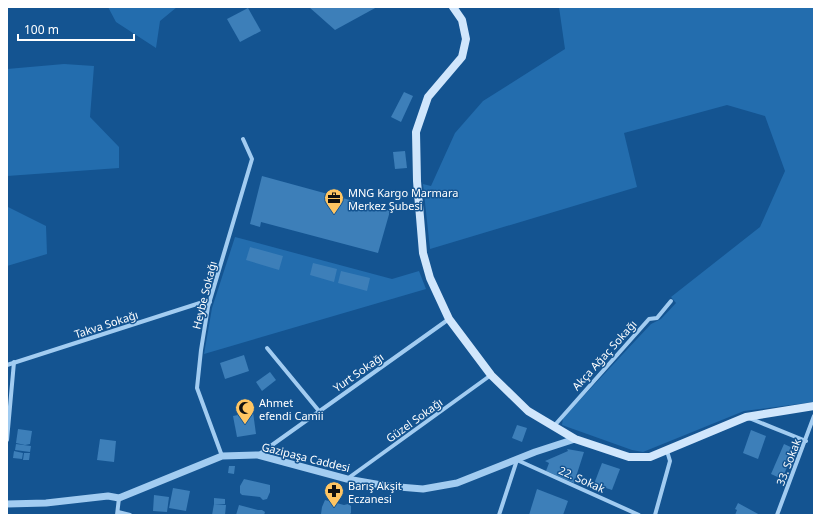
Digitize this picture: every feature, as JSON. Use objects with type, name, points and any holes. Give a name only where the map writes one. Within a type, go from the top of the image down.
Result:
[{"type":"main road","points":[[454,7],[462,20],[466,39],[462,57],[428,97],[416,132],[417,181],[423,253],[430,278],[449,319],[491,376],[528,411],[575,439],[629,457],[650,457],[746,417],[814,406]]},
{"type":"street","name":"Heybe Sokağı","points":[[222,456],[197,388],[201,350],[210,302],[252,159],[243,139]]},
{"type":"street","name":"Akça Ağaç Sokağı","points":[[553,426],[649,319],[656,318],[671,301]]},
{"type":"street","name":"Takva Sokağı","points":[[7,365],[203,302],[210,302]]},
{"type":"street","name":"Yurt Sokağı","points":[[258,455],[449,319]]},
{"type":"street","points":[[267,348],[319,411]]},
{"type":"street","points":[[7,440],[14,362]]},
{"type":"street","name":"Güzel Sokağı","points":[[347,479],[491,376]]},
{"type":"street","name":"33. Sokak","points":[[777,515],[806,441],[814,416]]},
{"type":"street","points":[[746,417],[806,441]]},
{"type":"street","name":"Gazipaşa Caddesi","points":[[7,504],[46,503],[108,496],[119,498],[222,456],[258,455],[347,479],[387,486],[423,489],[457,482],[535,452],[575,439]]},
{"type":"street","points":[[655,515],[670,462],[667,451]]},
{"type":"street","points":[[499,515],[517,460]]},
{"type":"street","name":"22. Sokak","points":[[517,460],[639,515]]},
{"type":"street","points":[[119,498],[118,514],[130,515]]},
{"type":"shaded area","points":[[108,7],[177,7],[160,21],[156,48],[116,22]]},
{"type":"shaded area","points":[[559,7],[814,7],[814,402],[744,411],[643,452],[632,450],[562,425],[563,418],[651,324],[661,319],[676,303],[671,297],[760,227],[785,171],[765,116],[727,105],[624,133],[637,187],[430,249],[423,184],[431,186],[455,133],[483,101],[565,49]]},
{"type":"shaded area","points":[[64,64],[94,66],[90,117],[119,147],[119,168],[7,176],[7,69]]},
{"type":"shaded area","points":[[7,194],[8,207],[46,226],[47,254],[7,266]]},
{"type":"shaded area","points":[[235,237],[392,279],[419,271],[426,289],[204,354],[212,308]]},
{"type":"building","points":[[309,7],[377,7],[335,30]]},
{"type":"building","points":[[248,8],[261,31],[240,42],[227,19]]},
{"type":"building","points":[[404,92],[413,96],[401,122],[391,117]]},
{"type":"building","points":[[405,151],[407,168],[395,169],[393,152]]},
{"type":"building","points":[[262,176],[390,211],[378,253],[261,222],[260,227],[250,224]]},
{"type":"building","points":[[250,247],[283,256],[279,270],[246,260]]},
{"type":"building","points":[[313,263],[337,269],[334,282],[310,275]]},
{"type":"building","points":[[341,271],[370,278],[367,291],[338,283]]},
{"type":"building","points":[[244,355],[249,371],[225,379],[220,363]]},
{"type":"building","points":[[270,372],[276,380],[262,391],[256,382]]},
{"type":"building","name":"Ahmet efendi Camii","points":[[253,412],[256,434],[237,437],[233,416]]},
{"type":"building","points":[[517,425],[527,428],[522,442],[512,438]]},
{"type":"building","points":[[18,429],[32,431],[30,444],[25,445],[16,443]]},
{"type":"building","points":[[751,430],[766,436],[758,459],[743,453]]},
{"type":"building","points":[[100,439],[116,441],[114,462],[97,460]]},
{"type":"building","points":[[16,444],[31,446],[30,452],[15,450]]},
{"type":"building","points":[[784,444],[795,449],[782,479],[771,474]]},
{"type":"building","points":[[567,449],[584,452],[574,483],[546,471],[549,463],[545,461],[568,451]]},
{"type":"building","points":[[14,451],[23,453],[22,459],[13,458]]},
{"type":"building","points":[[24,453],[30,453],[29,460],[23,460]]},
{"type":"building","points":[[602,463],[620,469],[612,490],[594,484]]},
{"type":"building","points":[[229,466],[235,466],[234,474],[228,473]]},
{"type":"building","points":[[244,479],[270,485],[270,492],[267,499],[263,500],[260,497],[242,495],[240,493],[240,486]]},
{"type":"building","points":[[173,488],[190,491],[186,511],[169,508]]},
{"type":"building","points":[[537,489],[568,501],[563,515],[529,515]]},
{"type":"building","points":[[154,495],[169,497],[167,512],[153,511]]},
{"type":"building","points":[[214,498],[225,499],[225,504],[214,504]]},
{"type":"building","points":[[325,500],[344,505],[348,504],[351,506],[351,513],[349,515],[321,514]]},
{"type":"building","points":[[738,503],[760,515],[735,515],[737,510],[735,509]]},
{"type":"building","points":[[214,504],[226,505],[225,515],[212,515]]},
{"type":"building","points":[[239,505],[262,510],[265,512],[264,515],[236,515]]},
{"type":"place","name":"MNG Kargo Marmara Merkez Şubesi","points":[[334,215]]},
{"type":"place","name":"Ahmet efendi Camii","points":[[245,425]]},
{"type":"place","name":"Barış Akşit Eczanesi","points":[[334,508]]}]
